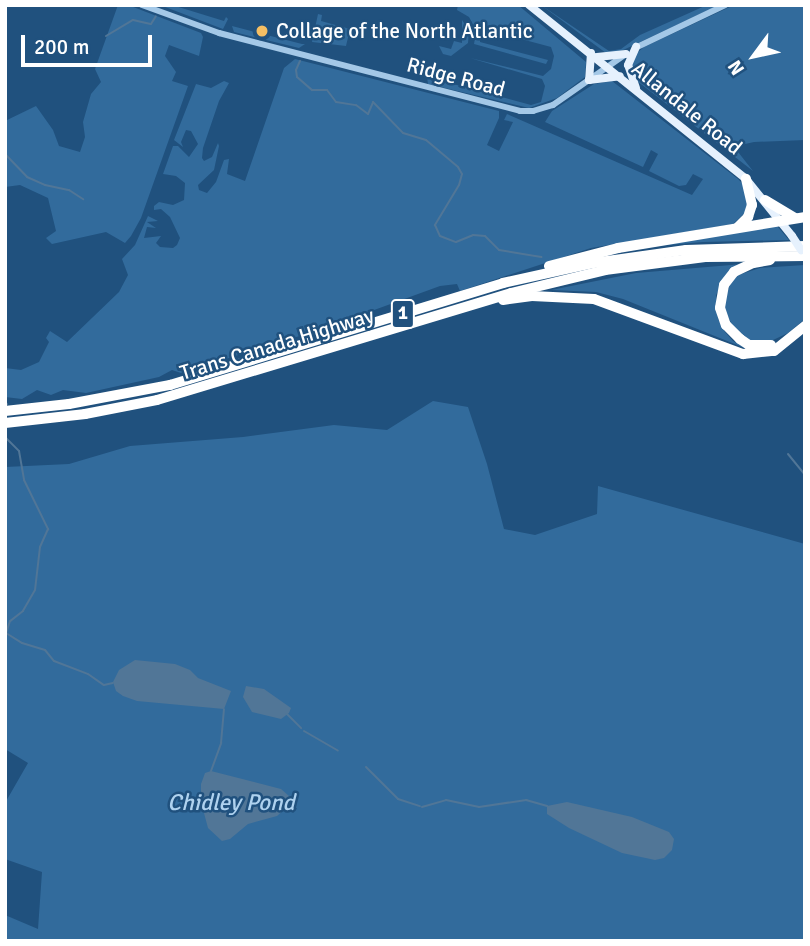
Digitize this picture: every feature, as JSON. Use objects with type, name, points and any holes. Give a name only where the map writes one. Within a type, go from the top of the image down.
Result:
[{"type":"highway","points":[[737,228],[748,217],[752,205],[746,179]]},
{"type":"highway","points":[[765,200],[800,218]]},
{"type":"highway","points":[[503,283],[596,253],[800,218]]},
{"type":"highway","name":"Trans Canada Highway","points":[[5,411],[108,398],[170,385],[503,283],[651,254],[712,248],[804,254]]},
{"type":"highway","points":[[801,330],[779,344],[762,347],[749,345],[726,325],[720,299],[729,277],[744,266],[804,254]]},
{"type":"highway","name":"Trans Canada Highway","points":[[5,423],[85,414],[157,400],[560,280],[657,262],[705,257],[804,254]]},
{"type":"highway","points":[[483,302],[532,296],[594,299],[743,354],[774,351],[801,330]]},
{"type":"main road","name":"Allandale Road","points":[[529,5],[636,88],[746,179],[765,200],[804,254]]},
{"type":"main road","points":[[636,47],[628,65],[636,88]]},
{"type":"main road","points":[[620,76],[589,80],[594,55],[626,54]]},
{"type":"street","name":"Ridge Road","points":[[142,5],[219,33],[520,111],[533,111],[552,105],[589,80]]},
{"type":"street","points":[[589,80],[636,47],[725,5]]},
{"type":"shaded area","points":[[118,5],[128,5],[201,33],[203,37],[199,56],[169,45],[165,56],[176,72],[172,81],[188,86],[141,218],[131,236],[125,243],[106,232],[52,244],[46,238],[56,231],[48,198],[20,185],[5,187],[5,121],[36,106],[53,130],[59,146],[80,152],[85,137],[83,122],[91,94],[101,82],[95,69]]},
{"type":"shaded area","points":[[160,5],[172,5],[224,21],[226,17],[228,19],[223,29]]},
{"type":"shaded area","points":[[458,5],[518,5],[586,62],[585,77],[557,98],[529,108],[428,84],[427,77],[531,105],[541,102],[545,86],[542,79],[470,58],[543,76],[551,69],[554,56],[551,47],[480,28],[477,32],[469,17],[457,10]]},
{"type":"shaded area","points":[[541,5],[609,51],[621,49],[640,35],[707,5],[719,5],[619,52],[606,53]]},
{"type":"shaded area","points":[[734,5],[805,5],[805,140],[754,142],[741,148],[731,143],[753,171],[637,81],[630,67],[633,56],[644,47]]},
{"type":"shaded area","points":[[318,14],[322,15],[321,21],[350,29],[346,46],[312,42]]},
{"type":"shaded area","points":[[462,20],[469,31],[468,43],[451,56],[443,54],[439,46],[451,49],[454,41],[462,43]]},
{"type":"shaded area","points":[[232,26],[305,44],[299,48],[234,32]]},
{"type":"shaded area","points":[[475,38],[480,38],[480,42],[548,60],[546,64],[474,44]]},
{"type":"shaded area","points":[[295,59],[499,111],[499,118],[487,145],[499,151],[513,122],[504,120],[507,114],[692,195],[703,179],[693,174],[686,185],[679,186],[649,171],[658,154],[651,150],[643,167],[545,122],[552,111],[594,84],[612,81],[738,179],[744,185],[749,209],[733,224],[591,248],[460,291],[457,284],[440,286],[322,329],[181,373],[172,370],[159,377],[86,393],[63,390],[51,395],[37,390],[22,399],[5,397],[5,368],[21,370],[39,362],[49,342],[46,338],[50,331],[67,342],[119,292],[128,275],[122,259],[135,245],[148,216],[158,221],[147,222],[156,228],[147,227],[144,238],[161,236],[156,243],[160,247],[173,248],[177,245],[180,238],[170,217],[161,209],[154,210],[154,206],[159,202],[173,205],[184,200],[185,183],[176,176],[163,174],[173,146],[178,146],[189,157],[198,144],[191,131],[186,130],[181,142],[183,147],[174,140],[196,84],[211,88],[224,81],[229,83],[219,101],[203,148],[204,161],[212,157],[218,143],[219,146],[214,170],[198,185],[199,190],[207,193],[216,182],[224,160],[229,159],[227,174],[245,181],[284,68]]},
{"type":"shaded area","points":[[777,226],[789,240],[656,246]]},
{"type":"shaded area","points":[[743,264],[721,285],[716,295],[718,319],[733,341],[752,351],[623,299],[596,292],[551,290],[636,273]]},
{"type":"shaded area","points":[[805,265],[805,319],[788,333],[771,341],[750,341],[734,329],[725,311],[724,300],[731,282],[738,275],[760,268]]},
{"type":"shaded area","points":[[433,401],[468,407],[504,529],[535,535],[597,514],[598,486],[805,544],[805,941],[5,941],[5,915],[38,929],[42,872],[5,859],[5,803],[28,763],[5,749],[5,467],[69,464],[130,446],[243,437],[334,425],[387,430]]},
{"type":"water","points":[[135,660],[175,664],[190,670],[198,678],[231,691],[224,709],[137,701],[123,696],[116,691],[113,682],[119,670]]},
{"type":"water","points":[[246,686],[264,689],[291,708],[289,713],[281,719],[252,712],[243,697]]},
{"type":"water","name":"Chidley Pond","points":[[211,771],[281,789],[289,796],[288,806],[277,816],[248,824],[230,839],[222,841],[208,828],[201,802],[201,784],[205,773]]},
{"type":"water","points":[[567,802],[632,817],[669,832],[674,839],[672,850],[664,858],[655,860],[622,853],[569,828],[547,814],[547,806]]},
{"type":"waterway","points":[[106,36],[133,20],[151,24],[156,16]]},
{"type":"waterway","points":[[300,61],[296,70],[297,77],[312,90],[327,90],[336,102],[356,105],[368,114],[373,102],[403,133],[426,140],[458,167],[462,174],[459,185],[435,225],[440,236],[456,242],[473,235],[485,236],[499,250],[541,257]]},
{"type":"waterway","points":[[5,154],[27,177],[45,185],[69,190],[83,199]]},
{"type":"waterway","points":[[5,437],[19,451],[24,480],[48,529],[40,547],[35,590],[23,611],[10,621],[6,633],[22,643],[45,650],[54,661],[88,674],[104,685],[113,683]]},
{"type":"waterway","points":[[788,454],[805,475]]},
{"type":"waterway","points":[[211,771],[221,743],[224,709]]},
{"type":"waterway","points":[[287,714],[301,728]]},
{"type":"waterway","points":[[304,731],[338,751]]},
{"type":"waterway","points":[[366,767],[398,799],[420,806]]},
{"type":"waterway","points":[[422,807],[446,800],[479,807],[526,800],[547,806]]},
{"type":"place","name":"Collage of the North Atlantic","points":[[262,31]]}]
